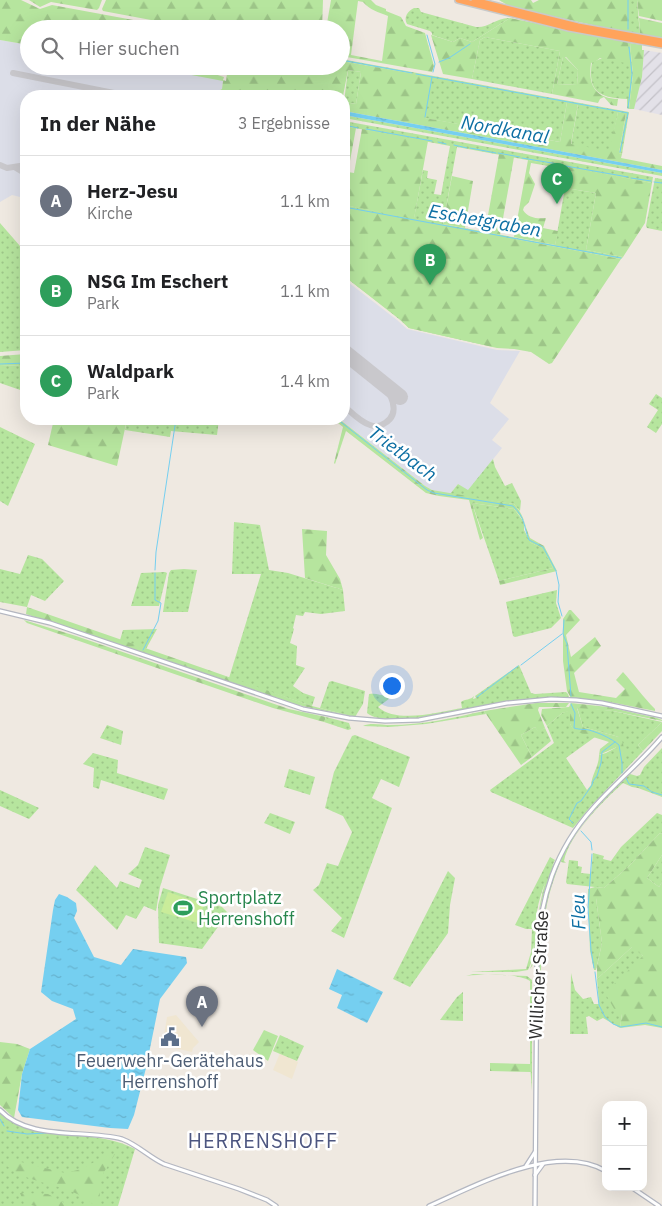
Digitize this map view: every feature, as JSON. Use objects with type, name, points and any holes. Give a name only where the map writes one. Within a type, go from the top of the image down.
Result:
[{"type":"highway","points":[[458,0],[591,33],[662,46]]},
{"type":"highway","points":[[474,0],[528,17],[662,41]]},
{"type":"highway","points":[[503,4],[528,17]]},
{"type":"highway","points":[[502,16],[528,17]]},
{"type":"main road","points":[[0,611],[30,618],[276,700],[313,711],[349,718],[385,721],[419,720],[507,703],[564,699],[602,703],[662,715]]},
{"type":"main road","name":"Willicher Straße","points":[[535,1205],[537,954],[539,925],[546,891],[565,846],[584,819],[662,738]]},
{"type":"main road","points":[[0,1110],[14,1122],[30,1128],[122,1139],[164,1164],[239,1189],[267,1200],[276,1206]]},
{"type":"main road","points":[[526,1166],[535,1151]]},
{"type":"main road","points":[[429,1206],[535,1164],[578,1162],[594,1165],[602,1169]]},
{"type":"main road","points":[[535,1175],[538,1168],[545,1163]]},
{"type":"main road","points":[[637,1191],[659,1206]]},
{"type":"shaded area","points":[[0,40],[20,43],[20,75],[195,75],[223,80],[220,90],[20,90],[20,197],[12,195],[0,202]]},
{"type":"shaded area","points":[[644,50],[662,53],[662,115],[634,109],[642,77]]},
{"type":"shaded area","points":[[350,284],[407,329],[497,350],[520,351],[490,403],[509,419],[492,440],[502,448],[468,491],[458,484],[450,494],[432,490],[347,425],[350,425]]},
{"type":"shaded area","points":[[176,1015],[199,1042],[192,1052],[165,1046],[166,1042],[163,1042],[167,1017]]},
{"type":"shaded area","points":[[280,1053],[298,1062],[292,1079],[273,1070]]},
{"type":"green space","points":[[0,0],[21,0],[40,9],[52,5],[133,20],[20,20],[20,43],[0,40]]},
{"type":"green space","points":[[29,0],[102,0],[97,10],[51,2],[40,7]]},
{"type":"green space","points":[[106,0],[323,0],[322,20],[151,20],[103,11]]},
{"type":"green space","points":[[331,0],[371,0],[376,5],[386,9],[386,11],[401,17],[406,26],[425,33],[434,66],[432,72],[350,58],[350,20],[328,20]],"holes":[[[358,1],[388,16],[382,61],[351,55]]]},
{"type":"green space","points":[[499,0],[531,0],[533,3],[539,0],[629,0],[629,33],[524,10],[509,6]]},
{"type":"green space","points":[[629,0],[637,0],[640,35],[629,33]]},
{"type":"green space","points":[[637,0],[662,0],[662,21],[639,16]]},
{"type":"green space","points":[[414,8],[419,8],[421,12],[476,27],[510,18],[472,42],[460,38],[453,42],[432,35],[430,31],[407,24],[407,15]]},
{"type":"green space","points":[[510,18],[628,42],[630,64],[600,58],[591,63],[591,78],[595,89],[604,96],[618,99],[617,106],[611,105],[604,97],[598,103],[552,94],[560,51],[485,37],[480,40],[472,79],[443,74],[431,35],[453,42],[460,38],[472,42]],"holes":[[[563,57],[566,57],[578,70],[577,85],[557,84]]]},
{"type":"green space","points":[[639,18],[662,23],[662,38],[640,35]]},
{"type":"green space","points":[[485,37],[560,51],[552,94],[472,79],[480,40]]},
{"type":"green space","points":[[628,42],[630,43],[633,75],[629,109],[627,108],[627,99],[609,97],[598,91],[594,87],[591,72],[592,62],[628,45]]},
{"type":"green space","points":[[630,43],[642,45],[642,50],[644,50],[642,77],[634,109],[629,109],[633,75]]},
{"type":"green space","points":[[563,57],[578,70],[577,85],[557,84]]},
{"type":"green space","points":[[350,61],[629,112],[622,154],[619,153],[626,114],[618,112],[610,152],[571,145],[578,105],[567,102],[560,142],[424,118],[431,77],[350,63]]},
{"type":"green space","points":[[350,63],[432,77],[425,118],[560,142],[567,102],[578,104],[571,144],[609,151],[618,112],[626,113],[619,153],[622,154],[621,158],[662,166],[662,170],[350,112],[350,103],[356,104],[361,72],[350,70]]},
{"type":"green space","points":[[350,70],[361,72],[356,104],[350,103],[350,90],[346,90],[347,75],[350,75]]},
{"type":"green space","points":[[191,75],[218,75],[224,77],[223,80],[226,81],[227,75],[347,75],[344,90],[220,90],[222,89],[223,81]]},
{"type":"green space","points":[[350,116],[662,173],[662,176],[350,119]]},
{"type":"green space","points":[[350,122],[653,177],[652,183],[457,147],[443,224],[555,245],[565,188],[596,193],[586,250],[623,257],[621,259],[514,239],[493,347],[409,328],[350,281],[350,206],[414,218],[423,170],[428,171],[427,178],[437,180],[434,194],[441,195],[450,146],[350,127]]},
{"type":"green space","points":[[350,127],[356,128],[350,161]]},
{"type":"green space","points":[[362,129],[428,141],[414,219],[350,206],[350,172],[354,173]]},
{"type":"green space","points":[[499,154],[514,157],[500,235],[485,232]]},
{"type":"green space","points":[[528,160],[557,165],[555,176],[552,175],[554,167],[531,163],[529,173],[535,184],[529,202],[523,210],[527,215],[546,218],[543,228],[558,231],[555,245],[514,237]]},
{"type":"green space","points":[[569,167],[652,183],[645,223],[623,257],[586,250],[596,193],[565,188]]},
{"type":"green space","points":[[452,176],[473,181],[465,228],[443,224]]},
{"type":"green space","points":[[655,178],[662,179],[662,231],[647,228],[646,226]]},
{"type":"green space","points":[[350,208],[621,259],[552,363],[549,364],[531,352],[497,348],[409,328],[350,281]]},
{"type":"green space","points":[[0,223],[20,246],[20,350],[0,352]]},
{"type":"green space","points":[[20,354],[20,365],[0,366],[0,356]]},
{"type":"green space","points":[[20,365],[20,390],[0,383],[0,366]]},
{"type":"green space","points":[[656,394],[662,398],[662,424],[656,433],[647,427],[658,410],[649,404]]},
{"type":"green space","points":[[53,425],[126,425],[117,466],[48,445]]},
{"type":"green space","points":[[126,425],[218,425],[217,435],[171,431],[170,437],[125,430]]},
{"type":"green space","points":[[340,425],[347,425],[432,490],[514,504],[524,520],[530,538],[544,546],[557,571],[500,585],[499,581],[553,568],[542,548],[531,543],[528,539],[524,521],[514,509],[472,503],[483,538],[480,540],[469,500],[426,493],[346,431],[335,464],[343,427]]},
{"type":"green space","points":[[0,427],[35,444],[8,506],[0,501]]},
{"type":"green space","points":[[493,459],[505,486],[512,483],[521,501],[520,511],[514,504],[450,494],[458,484],[468,490]]},
{"type":"green space","points":[[472,503],[514,509],[524,522],[524,530],[531,543],[543,548],[553,568],[499,581]]},
{"type":"green space","points":[[234,522],[260,525],[269,570],[288,573],[343,590],[345,611],[321,614],[305,612],[303,616],[296,615],[290,643],[297,646],[296,665],[305,668],[293,686],[303,693],[315,697],[312,706],[229,678],[261,574],[232,574]]},
{"type":"green space","points":[[302,529],[327,531],[326,555],[340,579],[343,590],[305,578]]},
{"type":"green space","points":[[28,555],[42,559],[64,581],[45,601],[31,595],[27,607],[0,602],[0,569],[20,574]]},
{"type":"green space","points":[[171,570],[197,570],[188,612],[163,612],[169,573]]},
{"type":"green space","points":[[141,573],[167,573],[159,606],[131,606]]},
{"type":"green space","points":[[557,590],[556,603],[561,618],[551,628],[513,636],[506,602]]},
{"type":"green space","points":[[27,607],[312,706],[355,717],[293,704],[26,614]]},
{"type":"green space","points":[[569,610],[580,620],[566,635],[571,657],[595,637],[601,646],[574,673],[579,692],[616,698],[625,689],[616,680],[623,672],[655,711],[615,703],[571,698],[567,691],[563,661],[563,619]]},
{"type":"green space","points":[[24,620],[289,709],[326,717],[324,722],[273,708],[27,623]]},
{"type":"green space","points":[[157,629],[146,649],[120,640],[123,630]]},
{"type":"green space","points":[[519,665],[531,693],[566,692],[569,697],[519,700],[416,718],[378,718],[367,713],[369,694],[388,695],[397,693],[378,707],[396,715],[430,714],[462,708],[461,702],[474,696],[473,699],[476,698],[475,696]]},
{"type":"green space","points":[[332,681],[365,691],[363,704],[355,717],[320,708],[329,682]]},
{"type":"green space","points":[[536,703],[569,703],[566,707],[539,707],[538,710],[545,728],[538,732],[535,727],[521,735],[532,757],[521,765],[484,711]]},
{"type":"green space","points":[[571,703],[608,707],[657,718],[662,721],[613,711],[577,708],[583,727],[619,737],[623,743],[625,758],[618,759],[617,747],[599,755],[600,749],[609,742],[574,731],[570,724],[570,711],[562,713],[547,726],[541,715],[542,709],[569,707]]},
{"type":"green space","points":[[577,707],[613,711],[662,722],[638,745],[643,751],[573,828],[490,790],[554,743],[547,726],[562,713],[571,710],[570,724],[574,730],[595,737],[566,758],[587,790],[591,785],[599,755],[617,747],[619,737],[583,727]]},
{"type":"green space","points":[[484,711],[486,714],[426,724],[389,727],[363,726],[373,724],[402,725],[449,719]]},
{"type":"green space","points":[[326,717],[349,723],[351,729],[348,730],[324,722]]},
{"type":"green space","points":[[662,722],[662,731],[643,751],[638,745]]},
{"type":"green space","points":[[107,725],[123,731],[121,745],[100,738]]},
{"type":"green space","points":[[535,727],[538,731],[545,728],[551,741],[532,757],[521,735]]},
{"type":"green space","points":[[355,735],[410,757],[399,787],[381,779],[372,798],[392,808],[344,938],[331,931],[342,918],[313,890],[319,885],[327,863],[338,866],[352,832],[343,816],[325,808],[334,772],[352,736]]},
{"type":"green space","points":[[662,748],[662,797],[623,783],[580,829],[567,851],[564,861],[566,863],[561,862],[560,860],[583,824],[601,803],[630,774],[640,775],[644,767]]},
{"type":"green space","points":[[93,753],[118,760],[117,773],[168,789],[164,800],[101,780],[99,789],[93,787],[94,768],[83,764]]},
{"type":"green space","points":[[289,769],[315,777],[310,795],[284,787]]},
{"type":"green space","points":[[0,790],[39,808],[29,819],[0,806]]},
{"type":"green space","points":[[270,813],[295,822],[290,834],[264,823]]},
{"type":"green space","points":[[657,813],[662,815],[662,834],[660,833],[630,865],[604,888],[567,884],[569,860],[578,861],[578,866],[582,867],[581,873],[591,874],[593,853],[604,856],[603,859],[611,861],[621,847]]},
{"type":"green space","points":[[660,833],[662,834],[662,855],[647,878],[659,887],[662,882],[662,1028],[645,1025],[620,1028],[622,1014],[616,1012],[605,993],[643,956],[632,947],[597,979],[597,966],[602,943],[596,898],[588,898],[588,889],[595,887],[604,888],[630,865]]},
{"type":"green space","points":[[145,847],[170,855],[160,887],[156,911],[144,906],[136,919],[126,915],[117,930],[76,890],[95,865],[117,888],[120,881],[139,888],[142,880],[128,874],[138,865]]},
{"type":"green space","points":[[662,855],[662,882],[659,887],[647,878]]},
{"type":"green space","points":[[550,857],[555,860],[551,868],[555,862],[539,912],[546,881],[540,896],[535,926],[534,960],[530,969],[533,961],[534,943],[528,970],[516,972],[471,972],[526,969],[531,952],[532,929],[515,925]]},
{"type":"green space","points":[[559,863],[550,891],[545,916],[541,972],[539,968],[539,955],[543,915],[549,889]]},
{"type":"green space","points":[[448,871],[455,878],[450,905],[448,933],[410,987],[393,979]]},
{"type":"green space","points":[[163,888],[222,907],[228,913],[202,949],[159,943],[158,905]]},
{"type":"green space","name":"Sportplatz Herrenshoff","points":[[168,892],[204,904],[198,923],[161,912]]},
{"type":"green space","points":[[588,898],[596,898],[602,943],[596,970],[594,970],[590,951]]},
{"type":"green space","points":[[633,946],[644,957],[622,1014],[620,1028],[603,1018],[597,1021],[589,1016],[586,1017],[588,1034],[570,1034],[571,973],[575,990],[583,999],[591,997],[594,1004],[599,1004],[597,979]]},
{"type":"green space","points":[[473,974],[489,975],[466,976]]},
{"type":"green space","points":[[506,975],[527,976],[532,980],[532,1091],[530,1064],[530,981]]},
{"type":"green space","points":[[463,992],[463,1021],[440,1020],[457,997]]},
{"type":"green space","points":[[264,1030],[278,1036],[268,1061],[253,1050]]},
{"type":"green space","points":[[280,1035],[304,1046],[297,1061],[273,1051]]},
{"type":"green space","points":[[0,1042],[17,1044],[30,1049],[22,1074],[14,1118],[0,1105]]},
{"type":"green space","points":[[490,1063],[530,1064],[531,1072],[490,1071]]},
{"type":"green space","points":[[0,1113],[15,1123],[31,1129],[48,1133],[101,1138],[135,1149],[118,1206],[0,1206]]},
{"type":"green space","points":[[115,1154],[101,1177],[99,1206],[95,1206],[84,1198],[60,1187],[23,1176],[3,1162],[9,1159],[65,1173],[82,1169],[103,1157]]},
{"type":"green space","points":[[20,1193],[48,1194],[70,1206],[35,1206],[24,1203]]},
{"type":"water","points":[[350,112],[662,170],[662,173],[350,116]]},
{"type":"water","points":[[59,894],[76,903],[77,911],[74,918],[94,957],[121,965],[133,949],[186,957],[187,963],[160,999],[146,1068],[134,1115],[128,1129],[22,1117],[18,1110],[22,1074],[30,1049],[76,1019],[73,1009],[52,1001],[41,992],[53,910],[55,900]]},
{"type":"water","points":[[337,969],[383,992],[367,1023],[337,1008],[342,995],[329,989]]},
{"type":"waterway","points":[[628,0],[628,29]]},
{"type":"waterway","points":[[427,35],[435,64],[433,72]]},
{"type":"waterway","points":[[439,62],[449,58],[470,44]]},
{"type":"waterway","points":[[628,108],[632,74],[629,47]]},
{"type":"waterway","points":[[350,62],[412,73]]},
{"type":"waterway","points":[[416,74],[628,113],[620,152]]},
{"type":"waterway","points":[[425,117],[432,77]]},
{"type":"waterway","points":[[350,126],[358,128]]},
{"type":"waterway","points":[[366,129],[432,141]]},
{"type":"waterway","points":[[438,142],[446,144]]},
{"type":"waterway","points":[[454,145],[467,148]]},
{"type":"waterway","points":[[470,148],[496,153]]},
{"type":"waterway","points":[[498,153],[520,157]]},
{"type":"waterway","points":[[522,158],[558,164]]},
{"type":"waterway","points":[[560,165],[628,177]]},
{"type":"waterway","points":[[631,178],[651,181]]},
{"type":"waterway","points":[[654,182],[662,183]]},
{"type":"waterway","name":"Eschetgraben","points":[[350,208],[621,258]]},
{"type":"waterway","name":"Trietbach","points":[[0,364],[20,363]]},
{"type":"waterway","points":[[155,570],[175,425]]},
{"type":"waterway","name":"Trietbach","points":[[345,425],[427,490],[434,493],[513,506],[522,519],[529,540],[543,547],[556,571],[559,585],[558,602],[562,616]]},
{"type":"waterway","points":[[143,650],[158,621],[161,603],[155,600],[155,573]]},
{"type":"waterway","name":"Trietbach","points":[[564,620],[563,634],[567,644],[571,696]]},
{"type":"waterway","points":[[521,665],[562,634]]},
{"type":"waterway","points":[[477,697],[518,666]]},
{"type":"waterway","name":"Trietbach","points":[[571,704],[575,713],[574,728],[597,733],[619,745],[622,773]]},
{"type":"waterway","name":"Fleu","points":[[573,823],[569,819],[577,803],[581,801],[597,776],[602,752],[615,742]]},
{"type":"waterway","name":"Trietbach","points":[[626,778],[629,784],[644,786],[652,792],[662,795]]},
{"type":"waterway","name":"Fleu","points":[[581,831],[591,842],[592,850]]},
{"type":"waterway","name":"Fleu","points":[[592,854],[588,908],[594,968]]},
{"type":"waterway","name":"Fleu","points":[[595,972],[599,1005],[605,1017],[613,1024],[621,1027],[646,1023],[662,1027]]},
{"type":"waterway","points":[[0,1119],[4,1126]]},
{"type":"waterway","points":[[7,1131],[27,1134],[46,1133]]},
{"type":"taxiway","points":[[13,73],[20,74]]},
{"type":"taxiway","points":[[23,75],[99,90]]},
{"type":"taxiway","points":[[0,165],[7,168],[20,166]]},
{"type":"taxiway","points":[[16,168],[20,170]]},
{"type":"taxiway","points":[[350,412],[366,424],[372,426],[380,425],[390,419],[393,414],[393,402],[381,381]]},
{"type":"runway","points":[[350,357],[400,397]]},
{"type":"place","name":"Waldpark","points":[[557,204]]},
{"type":"place","name":"NSG Im Eschert","points":[[430,285]]},
{"type":"place","name":"Sportplatz Herrenshoff","points":[[183,908]]},
{"type":"place","name":"Herz-Jesu","points":[[202,1027]]},
{"type":"place","name":"Feuerwehr-Gerätehaus Herrenshoff","points":[[170,1037]]},
{"type":"district","name":"HERRENSHOFF","points":[[263,1141]]},
{"type":"water label","name":"Nordkanal","points":[[505,129]]}]
